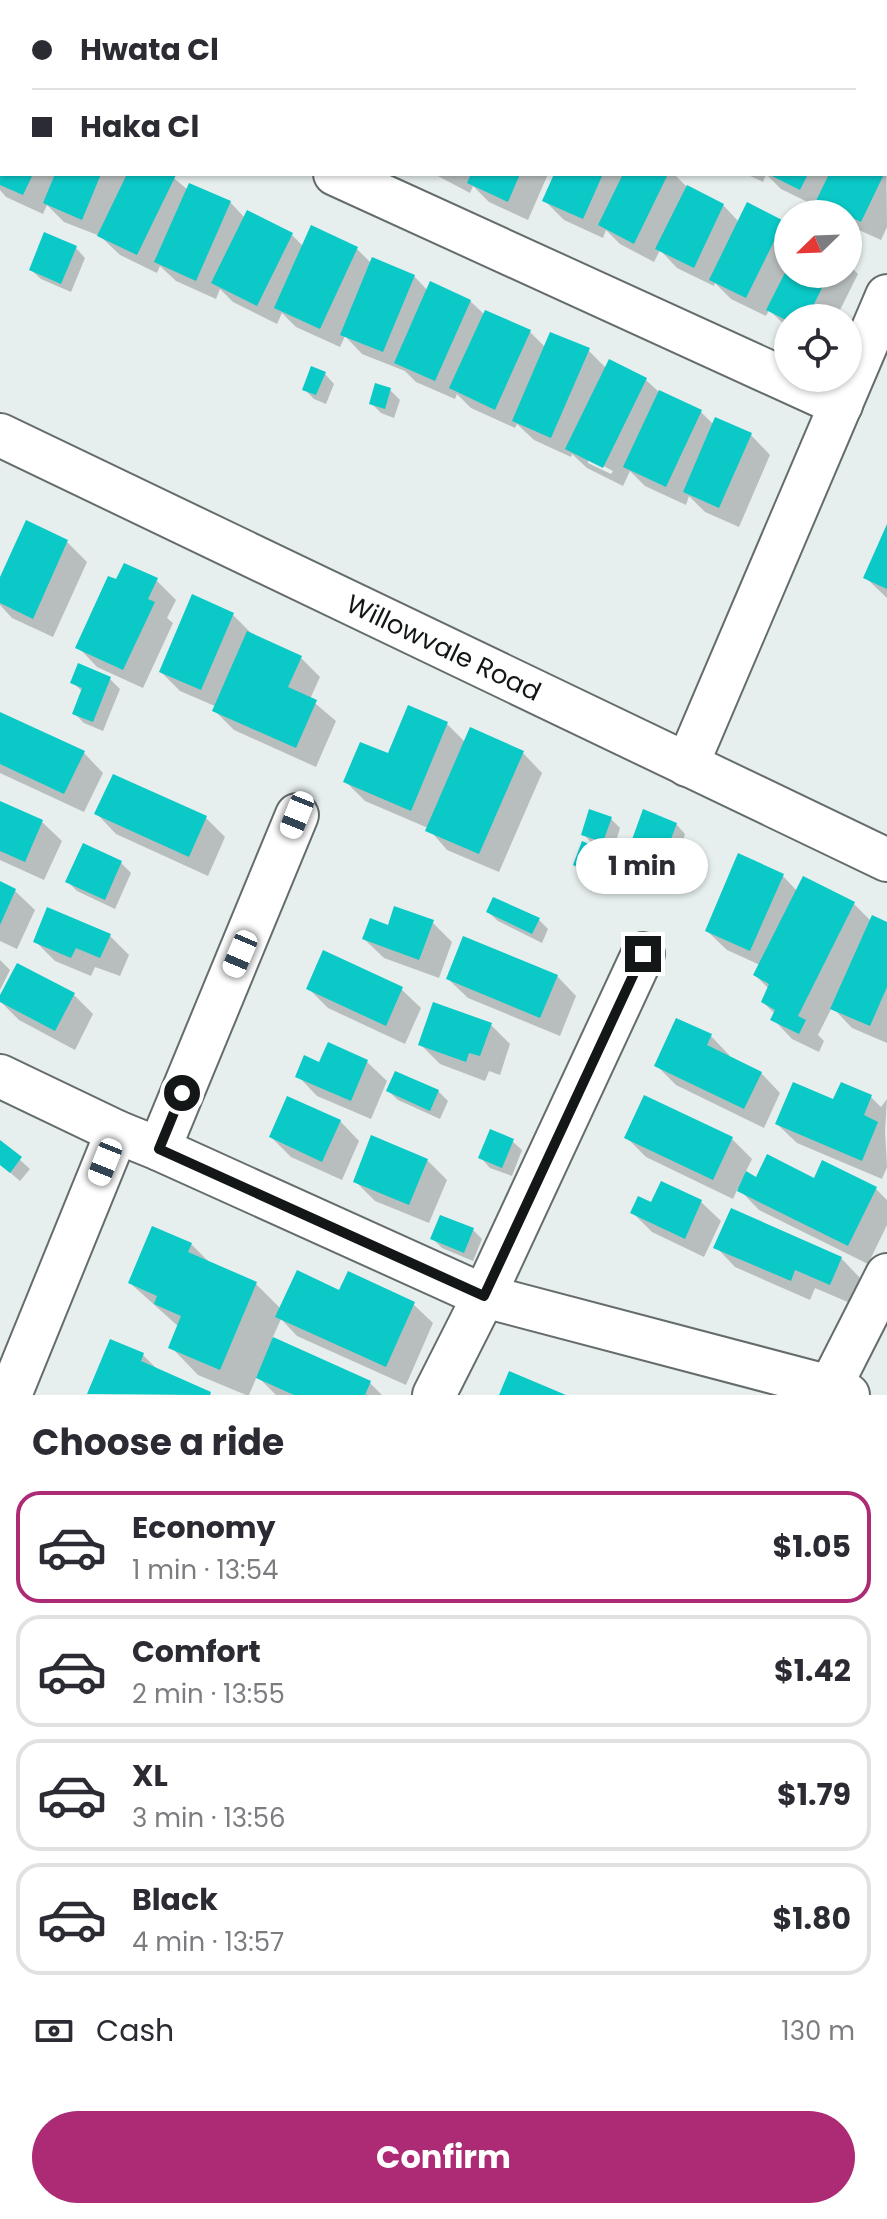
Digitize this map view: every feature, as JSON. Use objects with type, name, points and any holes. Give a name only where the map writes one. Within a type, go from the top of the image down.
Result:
[{"type":"street","points":[[339,176],[841,405]]},
{"type":"street","points":[[687,765],[887,296]]},
{"type":"street","name":"Willowvale Road","points":[[0,435],[887,860]]},
{"type":"street","points":[[159,1149],[297,815]]},
{"type":"street","points":[[434,1395],[484,1296],[643,954]]},
{"type":"street","points":[[0,1076],[117,1132],[484,1296],[835,1392],[887,1275]]},
{"type":"street","points":[[10,1395],[117,1132]]},
{"type":"building","points":[[0,176],[32,176],[23,195],[0,185]]},
{"type":"building","points":[[54,176],[100,176],[82,220],[43,203]]},
{"type":"building","points":[[126,176],[176,176],[137,255],[97,236]]},
{"type":"building","points":[[470,176],[519,176],[508,202],[467,183]]},
{"type":"building","points":[[553,176],[602,176],[583,219],[542,201]]},
{"type":"building","points":[[622,176],[667,176],[634,244],[598,225]]},
{"type":"building","points":[[772,176],[807,176],[800,190]]},
{"type":"building","points":[[828,176],[883,176],[862,220],[862,200],[816,200]]},
{"type":"building","points":[[189,183],[231,201],[196,281],[154,262]]},
{"type":"building","points":[[687,185],[724,204],[694,268],[655,249]]},
{"type":"building","points":[[747,202],[774,216],[774,241],[746,298],[709,280]]},
{"type":"building","points":[[247,210],[293,233],[257,306],[211,283]]},
{"type":"building","points":[[311,225],[358,247],[320,329],[274,308]]},
{"type":"building","points":[[44,232],[77,246],[61,284],[29,270]]},
{"type":"building","points":[[372,257],[415,275],[383,352],[340,335]]},
{"type":"building","points":[[430,281],[471,300],[435,381],[394,363]]},
{"type":"building","points":[[777,288],[822,288],[814,304],[774,304],[774,314],[766,310]]},
{"type":"building","points":[[485,310],[531,330],[495,410],[449,388]]},
{"type":"building","points":[[550,332],[590,348],[551,438],[512,421]]},
{"type":"building","points":[[609,359],[647,378],[603,468],[565,449]]},
{"type":"building","points":[[311,366],[326,372],[316,395],[302,390]]},
{"type":"building","points":[[375,383],[391,388],[385,409],[369,404]]},
{"type":"building","points":[[659,390],[702,410],[666,487],[623,467]]},
{"type":"building","points":[[715,417],[752,433],[719,508],[683,492]]},
{"type":"building","points":[[26,520],[68,540],[33,619],[0,603],[0,577]]},
{"type":"building","points":[[887,524],[887,589],[863,578]]},
{"type":"building","points":[[124,563],[158,578],[148,599],[155,602],[123,670],[75,648],[108,576],[116,579]]},
{"type":"building","points":[[192,594],[234,613],[201,690],[159,672]]},
{"type":"building","points":[[247,631],[302,656],[288,687],[317,700],[296,748],[212,711]]},
{"type":"building","points":[[78,663],[111,677],[93,722],[72,714],[82,688],[70,683]]},
{"type":"building","points":[[408,705],[448,722],[411,811],[343,782],[360,742],[388,753]]},
{"type":"building","points":[[0,712],[85,751],[64,794],[0,764]]},
{"type":"building","points":[[470,727],[524,751],[479,854],[425,831]]},
{"type":"building","points":[[113,774],[207,816],[189,857],[94,814]]},
{"type":"building","points":[[0,801],[43,820],[25,862],[0,851]]},
{"type":"building","points":[[589,809],[612,817],[603,842],[581,835]]},
{"type":"building","points":[[643,809],[677,823],[671,839],[678,842],[670,864],[629,848]]},
{"type":"building","points":[[582,841],[598,848],[589,872],[573,865]]},
{"type":"building","points":[[83,843],[122,861],[105,900],[65,882]]},
{"type":"building","points":[[738,853],[784,874],[750,951],[705,931]]},
{"type":"building","points":[[803,876],[855,902],[798,1016],[806,1020],[799,1034],[770,1020],[775,1010],[761,1002],[769,984],[753,975]]},
{"type":"building","points":[[0,881],[16,889],[0,925]]},
{"type":"building","points":[[493,897],[540,918],[532,934],[486,912]]},
{"type":"building","points":[[394,906],[434,920],[419,960],[362,939],[370,918],[388,925]]},
{"type":"building","points":[[47,907],[111,934],[100,958],[76,948],[71,958],[33,942]]},
{"type":"building","points":[[872,915],[887,922],[887,987],[870,1026],[830,1009]]},
{"type":"building","points":[[463,936],[558,975],[540,1018],[446,979]]},
{"type":"building","points":[[323,950],[403,987],[386,1026],[306,989]]},
{"type":"building","points":[[17,963],[75,993],[55,1031],[0,1002],[0,995]]},
{"type":"building","points":[[433,1002],[492,1023],[480,1056],[469,1053],[466,1062],[418,1045]]},
{"type":"building","points":[[676,1018],[712,1034],[707,1045],[762,1072],[744,1109],[654,1066]]},
{"type":"building","points":[[328,1042],[368,1060],[351,1101],[295,1077],[304,1055],[319,1062]]},
{"type":"building","points":[[395,1071],[439,1090],[430,1111],[386,1091]]},
{"type":"building","points":[[793,1082],[833,1099],[841,1082],[872,1095],[864,1115],[878,1122],[862,1161],[775,1124]]},
{"type":"building","points":[[644,1095],[733,1137],[713,1180],[624,1138]]},
{"type":"building","points":[[287,1096],[341,1120],[322,1162],[269,1137]]},
{"type":"building","points":[[490,1129],[514,1139],[502,1168],[478,1158]]},
{"type":"building","points":[[371,1135],[428,1159],[409,1205],[353,1182]]},
{"type":"building","points":[[0,1140],[22,1157],[10,1173],[0,1165]]},
{"type":"building","points":[[767,1154],[814,1178],[822,1160],[877,1187],[848,1246],[737,1191],[746,1171],[756,1177]]},
{"type":"building","points":[[661,1181],[702,1200],[685,1239],[630,1213],[638,1196],[651,1202]]},
{"type":"building","points":[[731,1208],[842,1257],[830,1285],[795,1270],[791,1281],[713,1248]]},
{"type":"building","points":[[440,1215],[474,1228],[464,1253],[430,1239]]},
{"type":"building","points":[[152,1226],[192,1243],[188,1252],[257,1282],[220,1370],[168,1348],[181,1316],[154,1304],[157,1296],[128,1283]]},
{"type":"building","points":[[297,1270],[339,1290],[348,1271],[415,1302],[386,1367],[275,1317]]},
{"type":"building","points":[[273,1337],[371,1381],[365,1395],[294,1395],[256,1378]]},
{"type":"building","points":[[110,1339],[144,1353],[141,1361],[211,1392],[210,1395],[87,1394]]},
{"type":"building","points":[[509,1371],[566,1395],[499,1395]]},
{"type":"route","points":[[182,1093],[159,1149],[484,1296],[643,954]]}]
